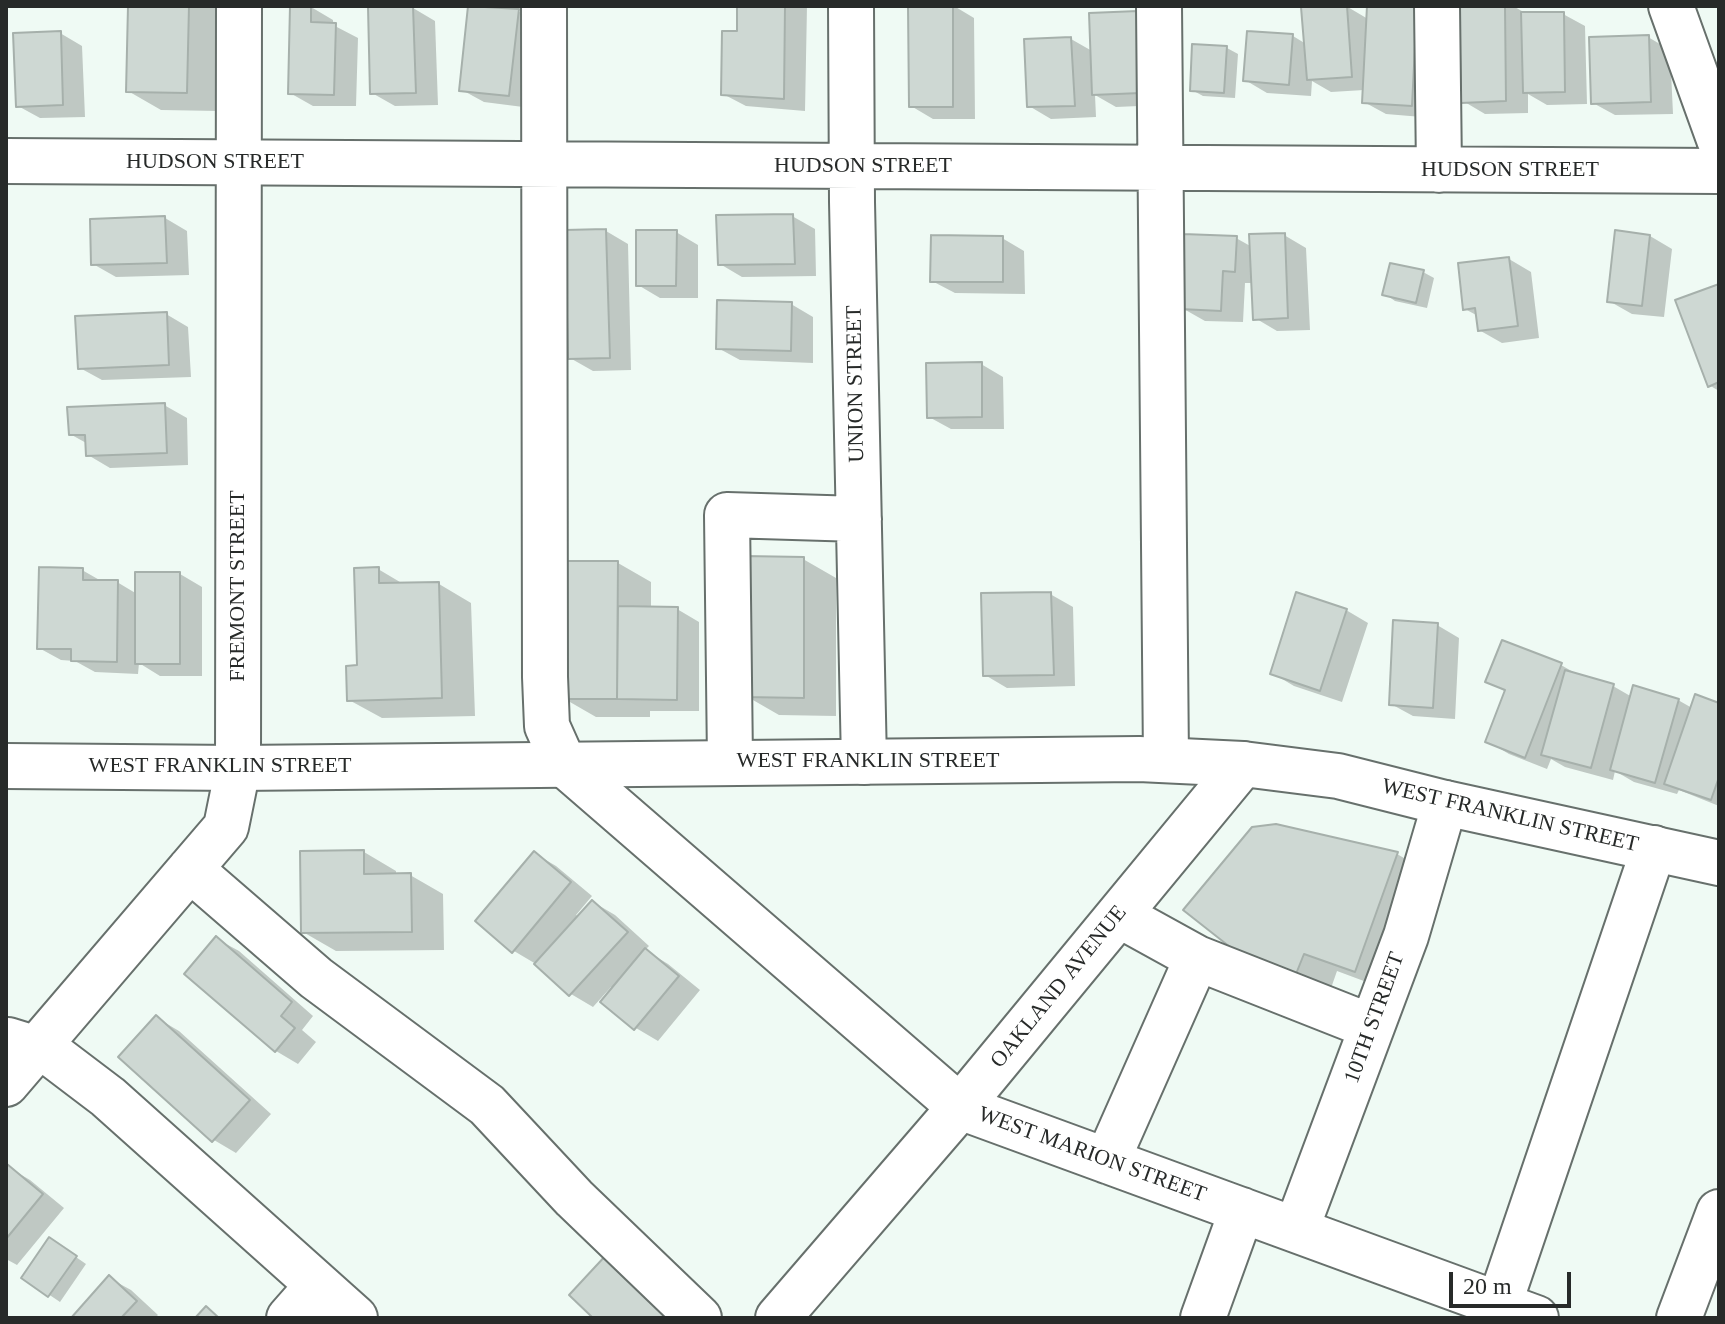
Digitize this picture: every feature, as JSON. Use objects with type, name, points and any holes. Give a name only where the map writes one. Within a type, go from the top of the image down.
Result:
[{"type":"street","name":"FREMONT STREET","points":[[6,1084],[21,1044],[190,869],[226,827],[238,768],[239,6]]},
{"type":"street","points":[[544,6],[545,677],[547,726],[564,764]]},
{"type":"street","name":"UNION STREET","points":[[851,6],[864,762]]},
{"type":"street","points":[[1159,6],[1166,760]]},
{"type":"street","points":[[1437,6],[1439,170]]},
{"type":"street","points":[[1671,6],[1719,139]]},
{"type":"street","name":"HUDSON STREET","points":[[6,161],[1719,171]]},
{"type":"street","points":[[730,761],[727,515],[859,519]]},
{"type":"street","name":"WEST FRANKLIN STREET","points":[[6,766],[238,768],[730,761],[1166,760],[1243,764],[1338,776],[1445,803],[1719,863]]},
{"type":"street","name":"WEST MARION STREET","points":[[564,764],[960,1107],[1518,1311]]},
{"type":"street","name":"OAKLAND AVENUE","points":[[778,1318],[960,1107],[1243,764]]},
{"type":"street","name":"10TH STREET","points":[[1296,1230],[1406,936],[1445,803]]},
{"type":"street","points":[[1518,1311],[1654,848]]},
{"type":"street","points":[[190,869],[316,978],[487,1105],[574,1198],[699,1318]]},
{"type":"street","points":[[1119,915],[1197,958],[1372,1027]]},
{"type":"street","points":[[1107,1161],[1197,958]]},
{"type":"street","points":[[21,1044],[50,1053],[108,1097],[355,1318]]},
{"type":"street","points":[[1203,1318],[1242,1210]]},
{"type":"street","points":[[1679,1318],[1719,1212]]},
{"type":"street","points":[[289,1318],[318,1285]]},
{"type":"building","points":[[128,6],[189,6],[187,93],[126,92]]},
{"type":"building","points":[[290,6],[311,6],[311,22],[336,23],[334,95],[288,94]]},
{"type":"building","points":[[413,6],[416,93],[370,94],[368,7]]},
{"type":"building","points":[[468,6],[519,9],[509,96],[459,91]]},
{"type":"building","points":[[737,6],[785,6],[784,99],[721,95],[722,31],[737,31]]},
{"type":"building","points":[[908,6],[953,6],[953,107],[909,107]]},
{"type":"building","points":[[1347,6],[1352,77],[1307,80],[1301,7]]},
{"type":"building","points":[[1367,6],[1417,6],[1412,106],[1362,103]]},
{"type":"building","points":[[1459,6],[1505,6],[1506,101],[1461,103]]},
{"type":"building","points":[[1138,11],[1141,93],[1092,95],[1089,13]]},
{"type":"building","points":[[1521,12],[1564,12],[1565,92],[1523,93]]},
{"type":"building","points":[[61,31],[63,105],[16,107],[13,33]]},
{"type":"building","points":[[1247,31],[1293,34],[1289,85],[1243,81]]},
{"type":"building","points":[[1649,35],[1651,102],[1591,104],[1589,37]]},
{"type":"building","points":[[1071,37],[1075,106],[1027,107],[1024,39]]},
{"type":"building","points":[[1192,44],[1227,46],[1224,93],[1190,91]]},
{"type":"building","points":[[793,214],[795,264],[718,265],[716,215]]},
{"type":"building","points":[[165,216],[167,263],[91,265],[90,219]]},
{"type":"building","points":[[606,229],[610,358],[568,359],[565,230]]},
{"type":"building","points":[[636,230],[677,230],[676,286],[636,286]]},
{"type":"building","points":[[1615,230],[1650,235],[1642,306],[1607,302]]},
{"type":"building","points":[[1285,233],[1288,318],[1253,320],[1249,234]]},
{"type":"building","points":[[1183,234],[1237,236],[1235,272],[1223,271],[1221,311],[1180,309]]},
{"type":"building","points":[[931,235],[1003,236],[1003,282],[930,282]]},
{"type":"building","points":[[1509,257],[1518,326],[1478,331],[1475,308],[1463,310],[1458,263]]},
{"type":"building","points":[[1390,263],[1424,270],[1416,303],[1382,295]]},
{"type":"building","points":[[1719,284],[1719,382],[1708,387],[1675,300]]},
{"type":"building","points":[[717,300],[792,302],[791,351],[716,349]]},
{"type":"building","points":[[167,312],[169,365],[78,369],[75,316]]},
{"type":"building","points":[[982,362],[982,417],[927,418],[926,363]]},
{"type":"building","points":[[165,403],[167,453],[86,456],[85,435],[69,435],[67,407]]},
{"type":"building","points":[[744,556],[804,557],[804,698],[744,697]]},
{"type":"building","points":[[562,561],[618,561],[617,699],[561,699]]},
{"type":"building","points":[[39,567],[83,568],[83,580],[118,580],[117,662],[71,661],[71,649],[37,649]]},
{"type":"building","points":[[379,567],[379,583],[439,582],[442,698],[347,701],[346,666],[357,665],[354,568]]},
{"type":"building","points":[[135,572],[180,572],[180,664],[135,664]]},
{"type":"building","points":[[1051,592],[1054,675],[983,676],[981,593]]},
{"type":"building","points":[[1296,592],[1347,609],[1320,691],[1270,674]]},
{"type":"building","points":[[618,606],[678,607],[677,700],[617,699]]},
{"type":"building","points":[[1393,620],[1438,623],[1433,708],[1389,705]]},
{"type":"building","points":[[1502,640],[1562,663],[1525,758],[1485,742],[1505,690],[1485,682]]},
{"type":"building","points":[[1565,670],[1614,684],[1591,768],[1541,755]]},
{"type":"building","points":[[1633,685],[1679,699],[1655,783],[1610,770]]},
{"type":"building","points":[[1695,694],[1719,703],[1719,777],[1711,800],[1664,784]]},
{"type":"building","points":[[1276,824],[1398,852],[1355,972],[1304,954],[1296,974],[1244,958],[1183,910],[1252,827]]},
{"type":"building","points":[[364,850],[364,874],[411,873],[412,932],[301,933],[300,851]]},
{"type":"building","points":[[534,851],[571,882],[512,953],[475,921]]},
{"type":"building","points":[[592,900],[628,932],[569,996],[534,964]]},
{"type":"building","points":[[216,936],[292,1002],[281,1016],[295,1028],[275,1052],[184,974]]},
{"type":"building","points":[[645,948],[679,976],[634,1030],[600,1002]]},
{"type":"building","points":[[156,1015],[250,1100],[212,1142],[118,1057]]},
{"type":"building","points":[[6,1166],[43,1194],[6,1239]]},
{"type":"building","points":[[49,1237],[77,1256],[48,1297],[21,1278]]},
{"type":"building","points":[[608,1253],[678,1318],[593,1318],[569,1295]]},
{"type":"building","points":[[109,1275],[137,1301],[121,1318],[71,1318]]},
{"type":"building","points":[[206,1306],[219,1318],[195,1318]]}]
